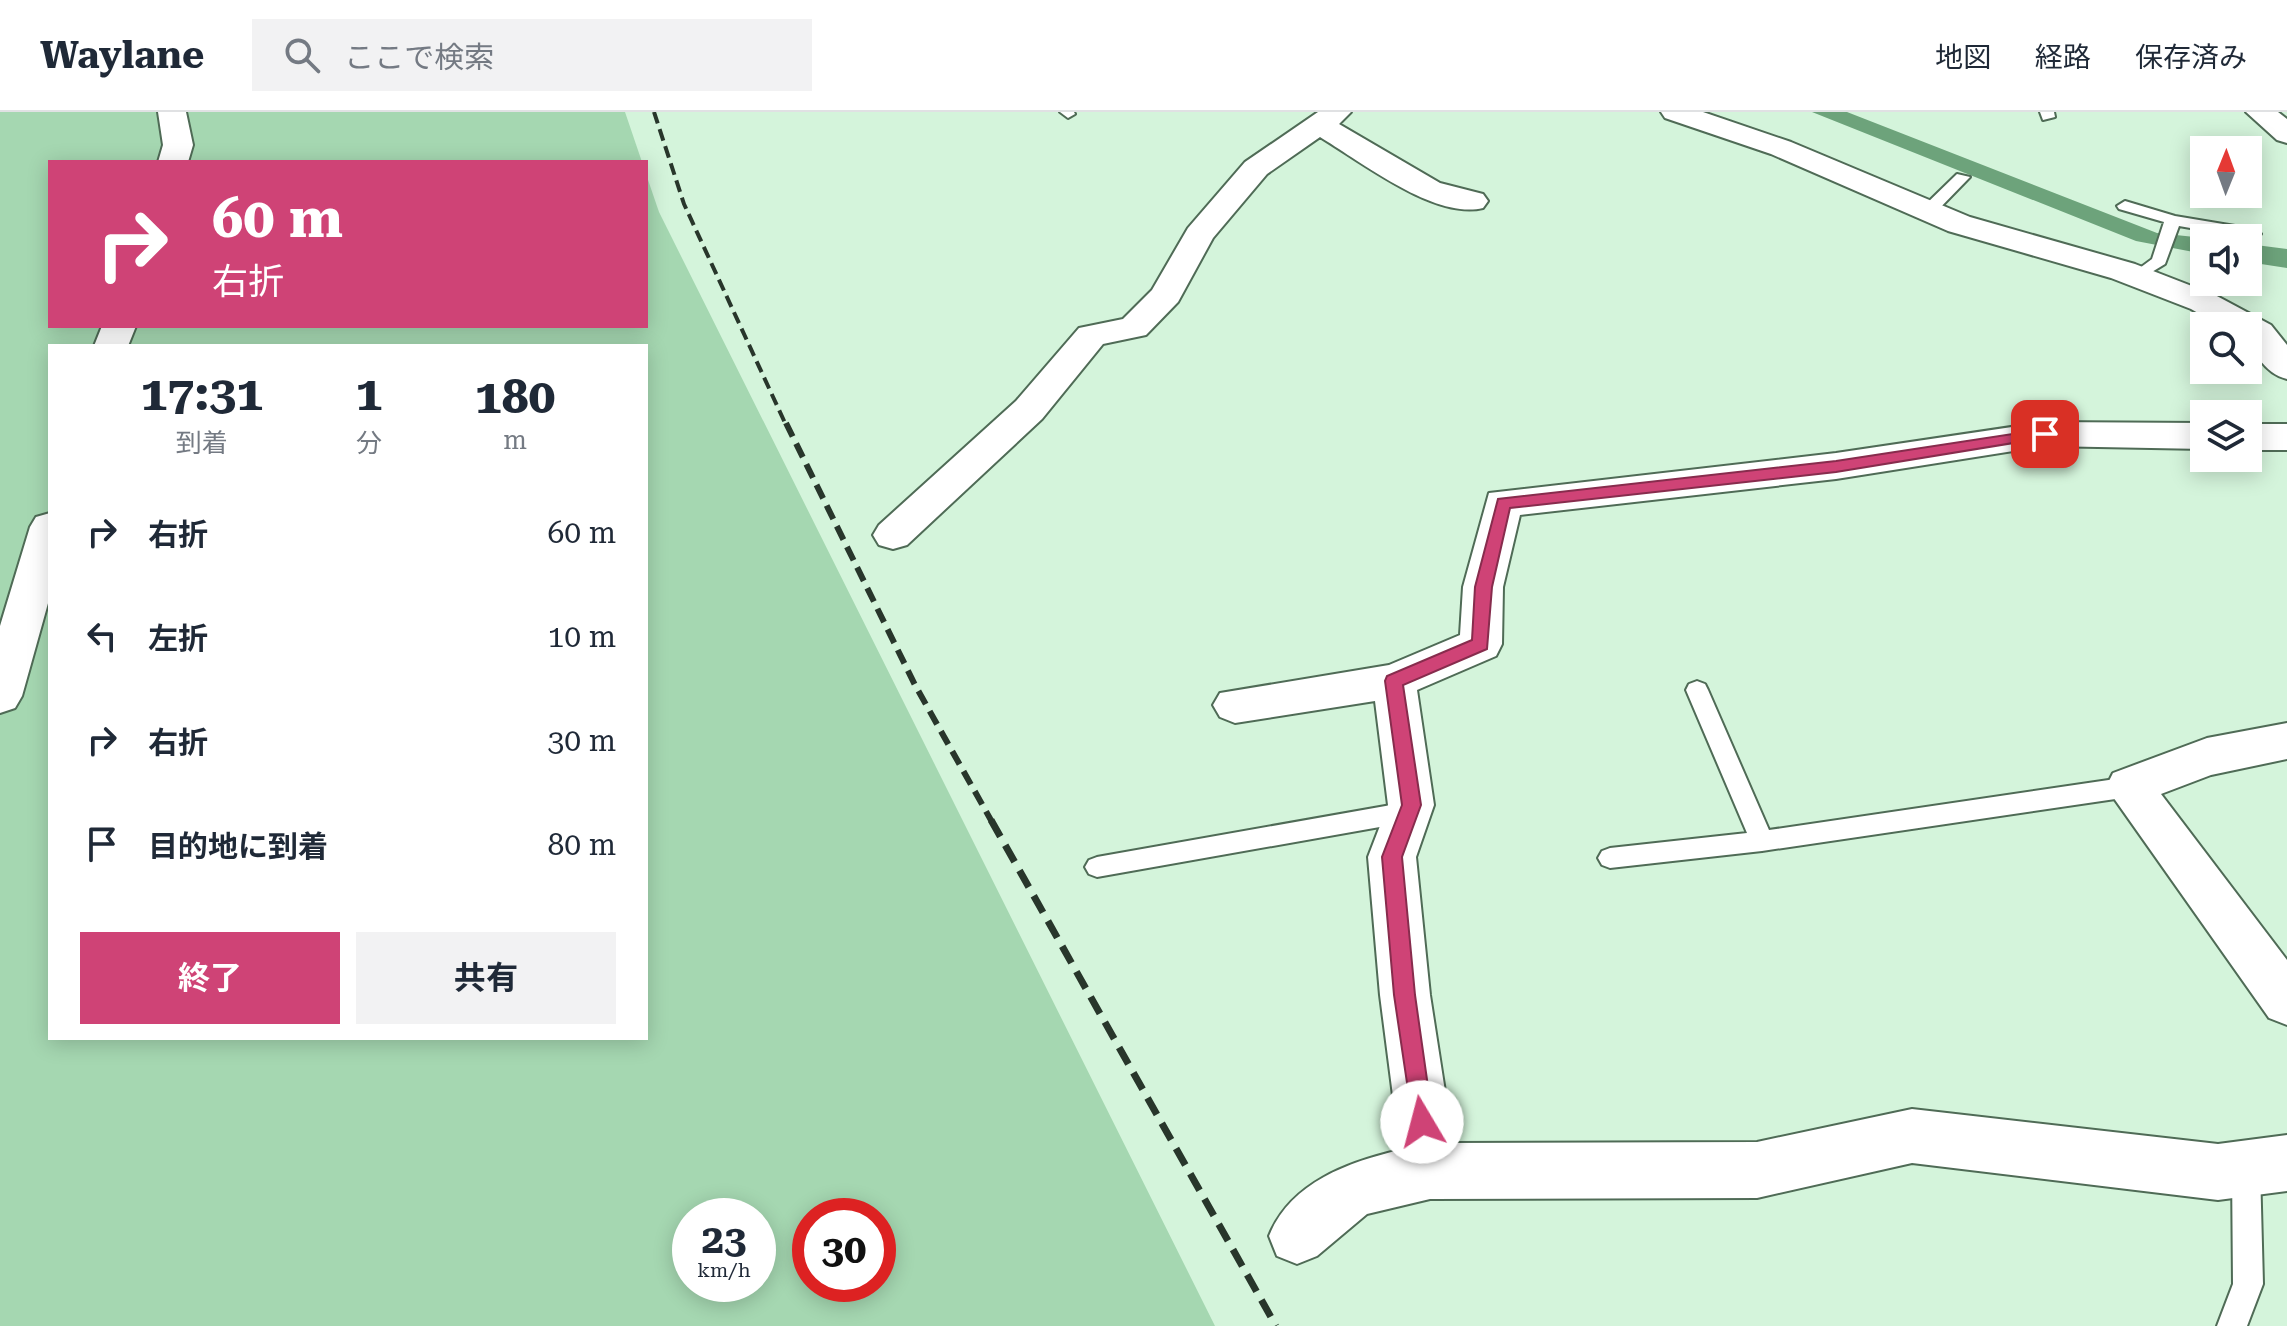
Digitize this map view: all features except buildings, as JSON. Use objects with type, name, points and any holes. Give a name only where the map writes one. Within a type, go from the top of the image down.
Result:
[{"type":"street","points":[[172,112],[178,145],[174,160]]},
{"type":"street","points":[[1675,112],[1748,135],[1959,224],[2148,268],[2221,312]]},
{"type":"street","points":[[2260,112],[2287,134]]},
{"type":"street","points":[[893,535],[1029,410],[1091,336],[1134,327],[1166,295],[1199,235],[1256,168],[1328,118],[1429,190],[1472,201]]},
{"type":"street","points":[[2262,336],[2284,359]]},
{"type":"street","points":[[1235,705],[1394,681],[1481,644],[1483,587],[1503,503],[1836,466],[2045,434],[2190,436]]},
{"type":"street","points":[[2262,437],[2287,437]]},
{"type":"street","points":[[0,696],[48,534]]},
{"type":"street","points":[[1394,681],[1411,805],[1392,857],[1405,995],[1430,1171]]},
{"type":"street","points":[[2287,741],[2207,757],[2129,787],[2287,1001]]},
{"type":"street","points":[[1297,1236],[1353,1189],[1430,1171],[1757,1170],[1912,1136],[2218,1172],[2266,1166]]},
{"type":"lane","points":[[1928,211],[1962,177]]},
{"type":"lane","points":[[2125,206],[2172,222],[2190,225]]},
{"type":"lane","points":[[2148,268],[2172,222]]},
{"type":"lane","points":[[1697,690],[1762,841]]},
{"type":"lane","points":[[1610,858],[1762,841],[2129,787]]},
{"type":"lane","points":[[1097,867],[1408,812]]},
{"type":"lane","points":[[2232,1326],[2248,1284],[2266,1166]]},
{"type":"shaded area","points":[[0,112],[625,112],[641,160],[48,160],[48,328],[648,328],[648,180],[659,212],[1215,1326],[0,1326]]},
{"type":"shaded area","points":[[1812,112],[1847,112],[2157,233],[2190,237],[2190,251],[2136,241]]},
{"type":"shaded area","points":[[2262,246],[2287,249],[2287,268],[2262,264]]},
{"type":"railway","points":[[654,112],[684,204],[786,425]]},
{"type":"railway","points":[[786,423],[915,685],[992,822]]},
{"type":"railway","points":[[991,820],[1276,1326]]},
{"type":"route","points":[[1422,1122],[1405,995],[1392,857],[1411,805],[1394,681],[1481,644],[1483,587],[1503,503],[1836,466],[2045,434]]}]
